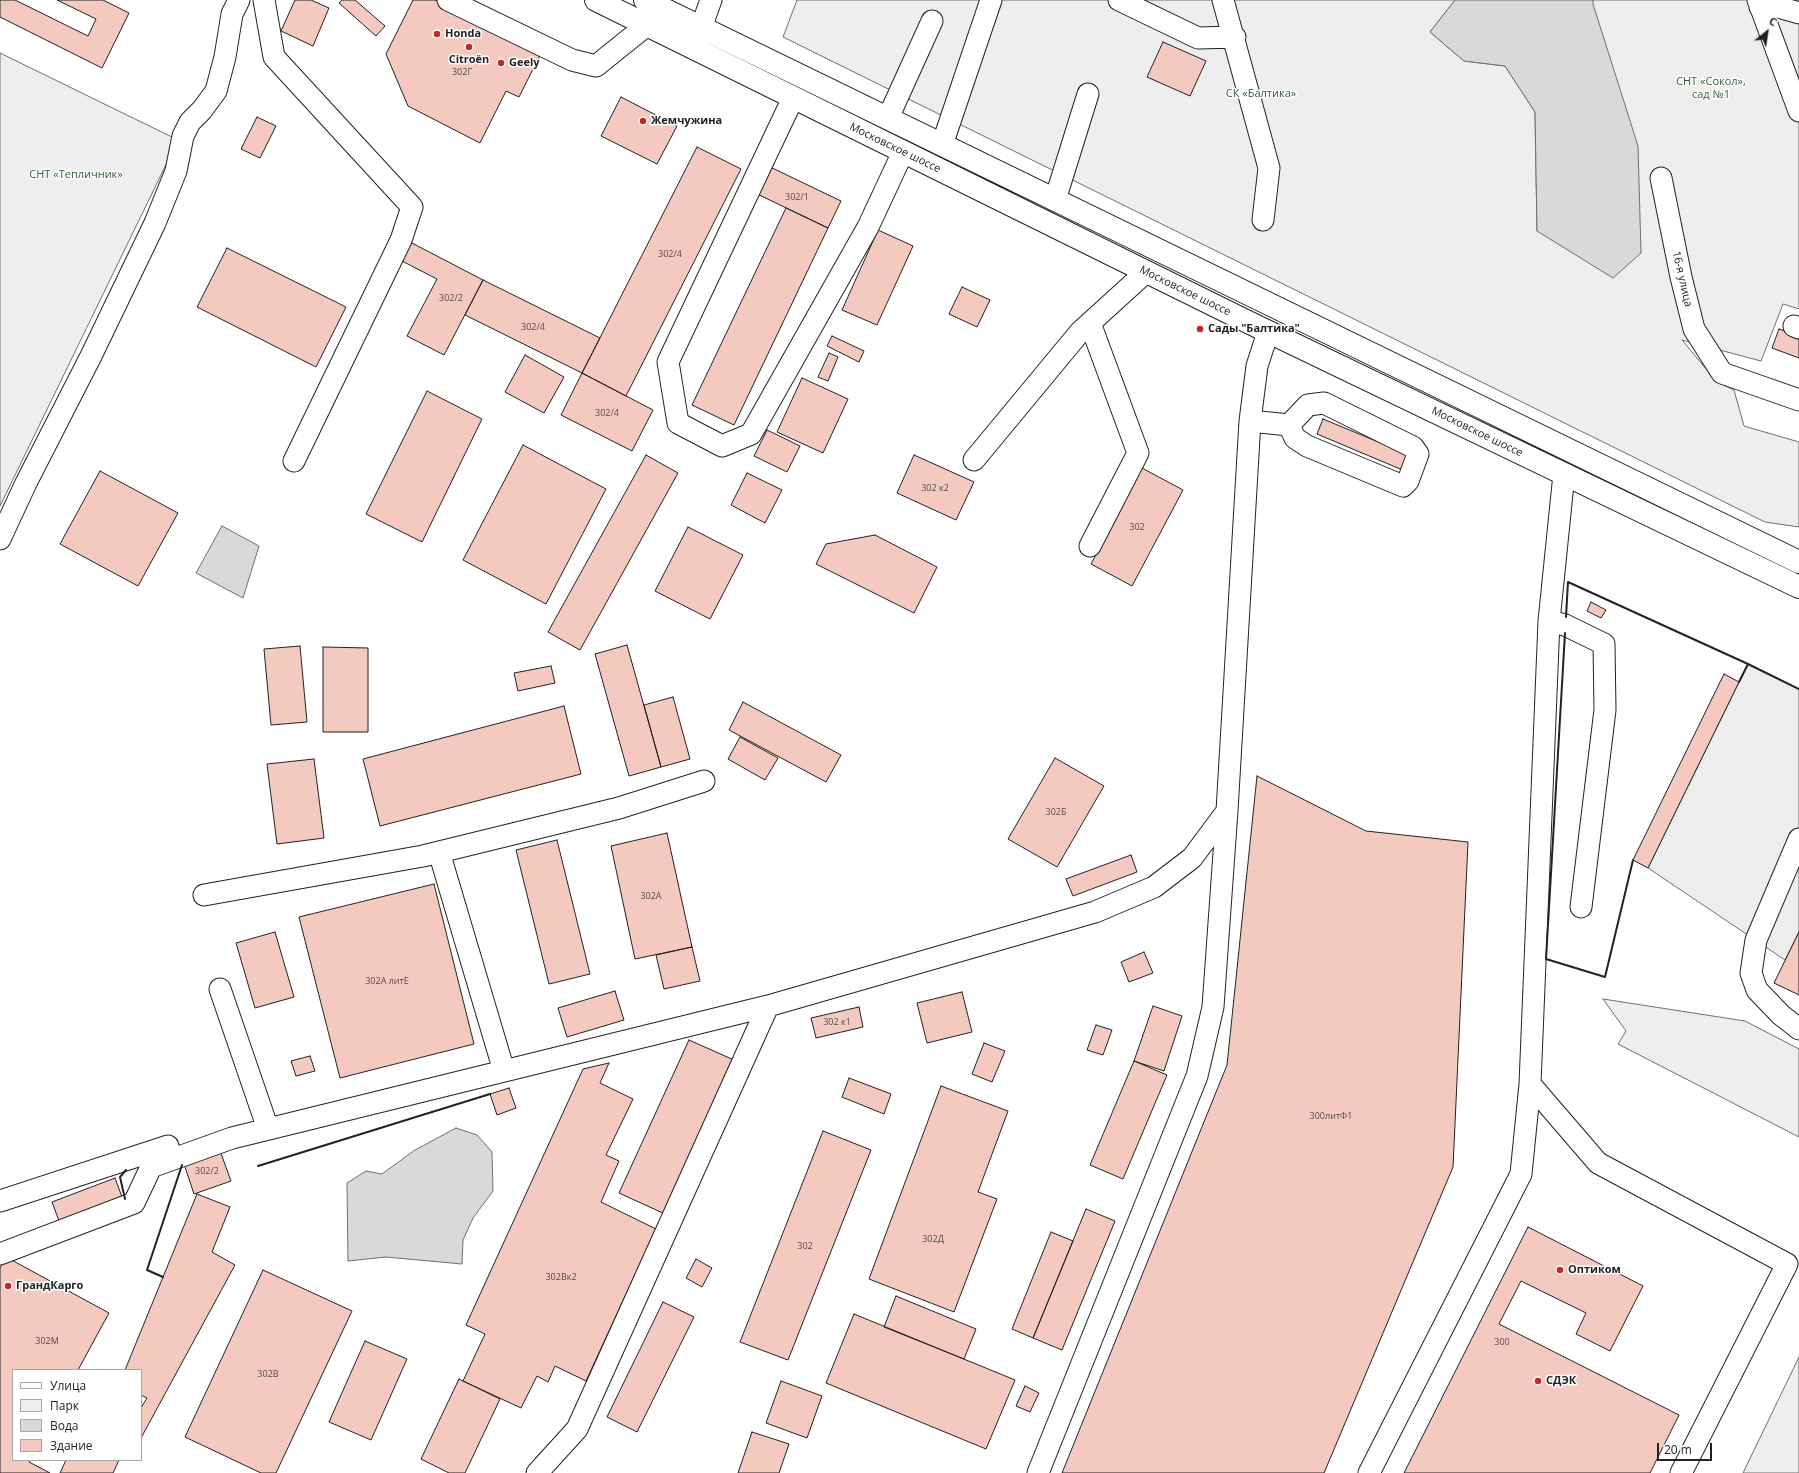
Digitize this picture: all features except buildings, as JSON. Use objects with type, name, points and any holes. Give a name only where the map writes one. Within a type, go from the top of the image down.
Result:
[{"type":"main road","name":"Московское шоссе","points":[[596,0],[1268,332],[1799,587]]},
{"type":"main road","points":[[645,0],[1799,562]]},
{"type":"main road","points":[[1268,332],[1279,309]]},
{"type":"street","points":[[0,539],[26,483],[91,356],[155,223],[176,171],[184,136],[190,122],[202,110],[216,91],[225,57],[232,14],[239,0]]},
{"type":"street","points":[[264,0],[274,57],[412,207],[401,240],[294,461]]},
{"type":"street","points":[[448,0],[572,60],[596,66],[647,25]]},
{"type":"street","points":[[701,28],[711,0]]},
{"type":"street","points":[[942,145],[991,0]]},
{"type":"street","points":[[1119,0],[1198,38],[1235,37]]},
{"type":"street","points":[[1223,0],[1235,37],[1269,168],[1263,220]]},
{"type":"street","points":[[1799,13],[1771,5],[1759,4],[1799,110]]},
{"type":"street","points":[[888,118],[932,21]]},
{"type":"street","points":[[1055,200],[1088,94]]},
{"type":"street","points":[[793,98],[668,362],[678,423],[722,446],[751,434],[868,227],[903,152]]},
{"type":"street","name":"16-я улица","points":[[1661,178],[1681,277],[1694,329],[1722,373],[1799,400]]},
{"type":"street","points":[[974,460],[1080,332],[1146,272]]},
{"type":"street","points":[[1090,323],[1138,453],[1090,546]]},
{"type":"street","points":[[1038,1473],[1197,1076],[1213,1007],[1227,811],[1250,421],[1257,366],[1268,332]]},
{"type":"street","points":[[1324,403],[1413,447],[1418,454],[1408,481],[1403,486],[1307,446],[1295,438],[1289,425],[1308,405],[1324,403]]},
{"type":"street","points":[[1250,421],[1289,425]]},
{"type":"street","points":[[1369,1473],[1521,1174],[1530,1084],[1549,621],[1564,474]]},
{"type":"street","points":[[1549,621],[1565,625],[1604,644],[1605,710],[1581,907]]},
{"type":"street","points":[[204,895],[439,852],[619,808],[704,781]]},
{"type":"street","points":[[0,1254],[134,1203],[151,1167],[232,1138],[768,1006],[1095,912],[1154,887],[1192,858],[1227,811]]},
{"type":"street","points":[[1799,839],[1756,940],[1751,973],[1757,990],[1781,1015],[1799,1029]]},
{"type":"street","points":[[439,852],[504,1071]]},
{"type":"street","points":[[220,989],[268,1129]]},
{"type":"street","points":[[538,1473],[577,1429],[768,1006]]},
{"type":"street","points":[[1530,1084],[1598,1163],[1787,1264],[1682,1473]]},
{"type":"street","points":[[0,1202],[214,1132],[232,1138]]},
{"type":"green space","points":[[797,0],[1455,0],[1430,32],[1464,61],[1505,66],[1535,112],[1537,231],[1593,0],[1799,0],[1799,309],[1783,304],[1761,361],[1682,340],[1717,382],[1734,390],[1744,426],[1799,442],[1799,527],[1765,522],[783,37]]},
{"type":"green space","name":"СНТ «Тепличник»","points":[[0,53],[178,140],[0,506]]},
{"type":"green space","points":[[1603,999],[1745,1021],[1799,1049],[1799,1137],[1618,1044],[1626,1031]]},
{"type":"green space","points":[[1799,1357],[1799,1473],[1743,1473]]},
{"type":"shaded area","points":[[1748,664],[1799,689],[1799,932],[1785,960],[1648,868]]},
{"type":"water","points":[[1455,0],[1593,0],[1638,146],[1641,253],[1613,278],[1537,231],[1535,112],[1505,66],[1464,61],[1430,32]]},
{"type":"water","points":[[222,526],[259,546],[243,598],[196,573]]},
{"type":"water","points":[[456,1128],[477,1135],[492,1152],[493,1191],[473,1218],[463,1240],[462,1264],[386,1257],[348,1261],[347,1183],[366,1171],[382,1174],[415,1150]]},
{"type":"wall","points":[[1566,617],[1568,582],[1748,664]]},
{"type":"wall","points":[[1565,633],[1546,959],[1605,977],[1633,860]]},
{"type":"wall","points":[[1739,682],[1748,664],[1799,689]]},
{"type":"wall","points":[[258,1166],[490,1094]]},
{"type":"wall","points":[[163,1277],[147,1270],[182,1165]]},
{"type":"wall","points":[[125,1199],[120,1177],[126,1170]]},
{"type":"place","name":"Honda","points":[[437,34]]},
{"type":"place","name":"Citroën","points":[[469,47]]},
{"type":"place","name":"Geely","points":[[501,63]]},
{"type":"place","name":"Жемчужина","points":[[643,121]]},
{"type":"place","name":"Сады \"Балтика\"","points":[[1200,329]]},
{"type":"place","name":"Оптиком","points":[[1560,1270]]},
{"type":"place","name":"ГрандКарго","points":[[8,1286]]},
{"type":"place","name":"СДЭК","points":[[1538,1381]]},
{"type":"park label","name":"СНТ «Сокол», сад №1","points":[[1711,88]]},
{"type":"park label","name":"СК «Балтика»","points":[[1261,94]]}]
